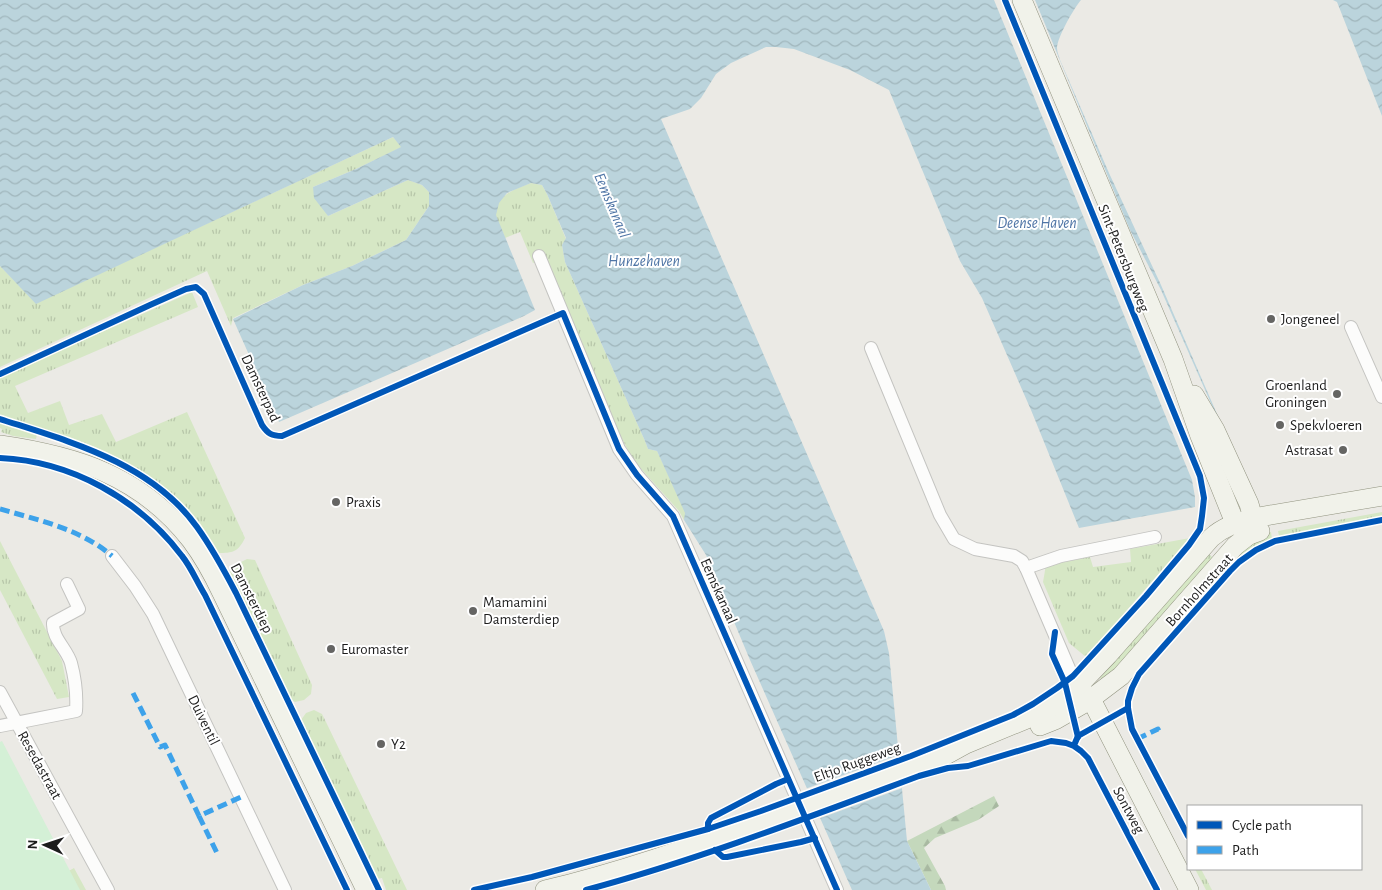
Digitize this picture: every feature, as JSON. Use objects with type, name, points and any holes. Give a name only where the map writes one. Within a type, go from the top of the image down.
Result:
[{"type":"street","name":"Sint-Petersburgweg","points":[[1022,0],[1173,359],[1200,436],[1226,500],[1246,526]]},
{"type":"street","name":"Eemskanaal","points":[[539,256],[619,450],[637,475],[673,516],[837,890]]},
{"type":"street","points":[[1351,327],[1382,397]]},
{"type":"street","points":[[871,348],[940,515],[954,539],[975,549],[1014,556],[1022,561],[1026,568],[1061,556],[1155,537]]},
{"type":"street","name":"Sint-Petersburgweg","points":[[1173,359],[1215,430],[1245,496],[1246,526]]},
{"type":"street","name":"Damsterdiep","points":[[0,445],[67,458],[99,469],[134,488],[156,504],[191,540],[222,592],[366,890]]},
{"type":"street","name":"Bornholmstraat","points":[[1083,698],[1108,655],[1210,538],[1223,529],[1246,526],[1382,496]]},
{"type":"street","name":"Bornholmstraat","points":[[1246,526],[1262,530],[1382,508]]},
{"type":"street","name":"Duiventil","points":[[112,556],[153,614],[285,890]]},
{"type":"street","name":"Sontweg","points":[[1026,568],[1083,698],[1176,890]]},
{"type":"street","points":[[0,726],[76,711],[77,701],[70,662],[53,630],[53,623],[79,609],[67,584]]},
{"type":"street","name":"Resedastraat","points":[[0,692],[108,890]]},
{"type":"street","name":"Sontweg","points":[[1083,698],[1189,890]]},
{"type":"street","name":"Eltjo Ruggeweg","points":[[545,890],[634,866],[914,766],[944,756],[968,751],[1050,723],[1083,698]]},
{"type":"green space","points":[[393,137],[402,147],[313,187],[328,216],[408,180],[422,185],[429,192],[429,206],[406,240],[352,266],[303,285],[233,318],[231,326],[207,271],[0,367],[0,266],[36,303]]},
{"type":"green space","points":[[531,183],[542,185],[547,194],[566,239],[562,245],[565,262],[648,449],[657,451],[686,513],[684,520],[679,511],[634,461],[622,439],[545,260],[533,263],[520,232],[505,238],[496,216],[498,203],[507,194]]},
{"type":"green space","points":[[192,292],[198,307],[15,386],[28,413],[60,401],[69,425],[102,414],[116,442],[187,412],[245,538],[235,551],[228,553],[218,553],[194,517],[163,489],[142,474],[98,450],[0,416],[0,377]]},
{"type":"green space","points":[[0,421],[37,434],[36,439],[13,436],[1,432]]},
{"type":"green space","points":[[1382,512],[1382,517],[1279,536],[1278,531]]},
{"type":"green space","points":[[1271,532],[1272,539],[1256,545],[1239,556],[1239,548],[1264,533]]},
{"type":"green space","points":[[1190,538],[1086,657],[1069,643],[1043,582],[1046,565],[1090,557],[1093,567],[1131,562],[1130,549]]},
{"type":"green space","points":[[0,541],[62,661],[69,697],[57,699],[0,590]]},
{"type":"green space","points":[[1209,554],[1213,558],[1104,681],[1100,678]]},
{"type":"green space","points":[[247,559],[255,560],[312,685],[311,694],[304,700],[295,702],[290,699],[270,654],[229,573],[235,565]]},
{"type":"green space","points":[[314,710],[322,714],[407,890],[386,890],[382,878],[377,879],[301,720],[306,713]]},
{"type":"green space","points":[[2,741],[80,890],[0,890],[0,742]]},
{"type":"green space","points":[[994,796],[999,806],[978,820],[935,838],[924,848],[946,890],[931,890],[907,841]]},
{"type":"green space","points":[[74,868],[86,890],[25,890],[56,878]]},
{"type":"green space","points":[[1196,870],[1202,870],[1212,890],[1206,890]]},
{"type":"water","points":[[0,0],[1081,0],[1070,16],[1060,37],[1057,48],[1060,60],[1250,490],[1196,505],[1195,507],[1079,528],[1031,410],[982,298],[960,261],[889,90],[850,70],[794,49],[766,47],[731,63],[716,74],[701,98],[690,109],[661,119],[884,631],[889,653],[907,841],[931,890],[852,890],[750,660],[706,555],[684,520],[685,513],[657,451],[648,449],[565,262],[562,245],[566,238],[542,185],[531,183],[507,193],[499,203],[496,215],[535,310],[279,422],[233,319],[303,285],[352,266],[406,240],[429,206],[429,192],[422,185],[408,180],[328,216],[314,198],[313,187],[401,147],[393,137],[36,304],[0,266]]},
{"type":"water","points":[[1333,0],[1382,0],[1382,116],[1337,2]]},
{"type":"pier","points":[[994,0],[1035,0],[1130,230],[1161,290],[1251,493],[1195,507],[1192,480]]},
{"type":"pier","points":[[901,754],[905,787],[818,819],[805,789]]},
{"type":"marked path","points":[[0,509],[59,526],[87,539],[112,556]]},
{"type":"marked path","points":[[133,693],[160,747],[165,745],[199,816],[241,797]]},
{"type":"marked path","points":[[1137,739],[1158,729],[1161,735]]},
{"type":"marked path","points":[[199,816],[217,853]]},
{"type":"cycle path","points":[[474,890],[532,877],[708,829],[911,756],[1013,715],[1033,704],[1073,676],[1146,596],[1200,529],[1204,498],[1200,476],[1005,0]]},
{"type":"cycle path","name":"Damsterpad","points":[[0,374],[186,289],[196,287],[204,294],[262,425],[270,434],[282,436],[563,313],[619,449],[637,475],[673,516],[837,890]]},
{"type":"cycle path","points":[[0,419],[81,446],[133,471],[157,486],[178,505],[197,527],[218,559],[236,593],[379,890]]},
{"type":"cycle path","points":[[0,458],[52,467],[77,475],[102,487],[145,517],[182,556],[205,595],[347,890]]},
{"type":"cycle path","points":[[1187,834],[1132,729],[1128,701],[1139,674],[1230,571],[1256,550],[1275,541],[1382,520]]},
{"type":"cycle path","points":[[1055,632],[1052,654],[1065,683],[1078,737]]},
{"type":"cycle path","points":[[1075,743],[1078,736],[1128,708]]},
{"type":"cycle path","points":[[586,890],[712,851],[919,776],[948,768],[968,766],[1051,741],[1074,746],[1088,758],[1157,890]]},
{"type":"cycle path","points":[[708,829],[708,823],[711,818],[788,779]]},
{"type":"cycle path","points":[[715,850],[723,857],[727,857],[815,838]]},
{"type":"place","name":"Jongeneel","points":[[1271,319]]},
{"type":"place","name":"Groenland Groningen","points":[[1337,394]]},
{"type":"place","name":"Spekvloeren","points":[[1280,425]]},
{"type":"place","name":"Astrasat","points":[[1343,450]]},
{"type":"place","name":"Praxis","points":[[336,502]]},
{"type":"place","name":"Mamamini Damsterdiep","points":[[473,611]]},
{"type":"place","name":"Euromaster","points":[[331,649]]},
{"type":"place","name":"Y2","points":[[381,744]]},
{"type":"water label","name":"Deense Haven","points":[[1037,222]]},
{"type":"water label","name":"Hunzehaven","points":[[644,260]]}]
